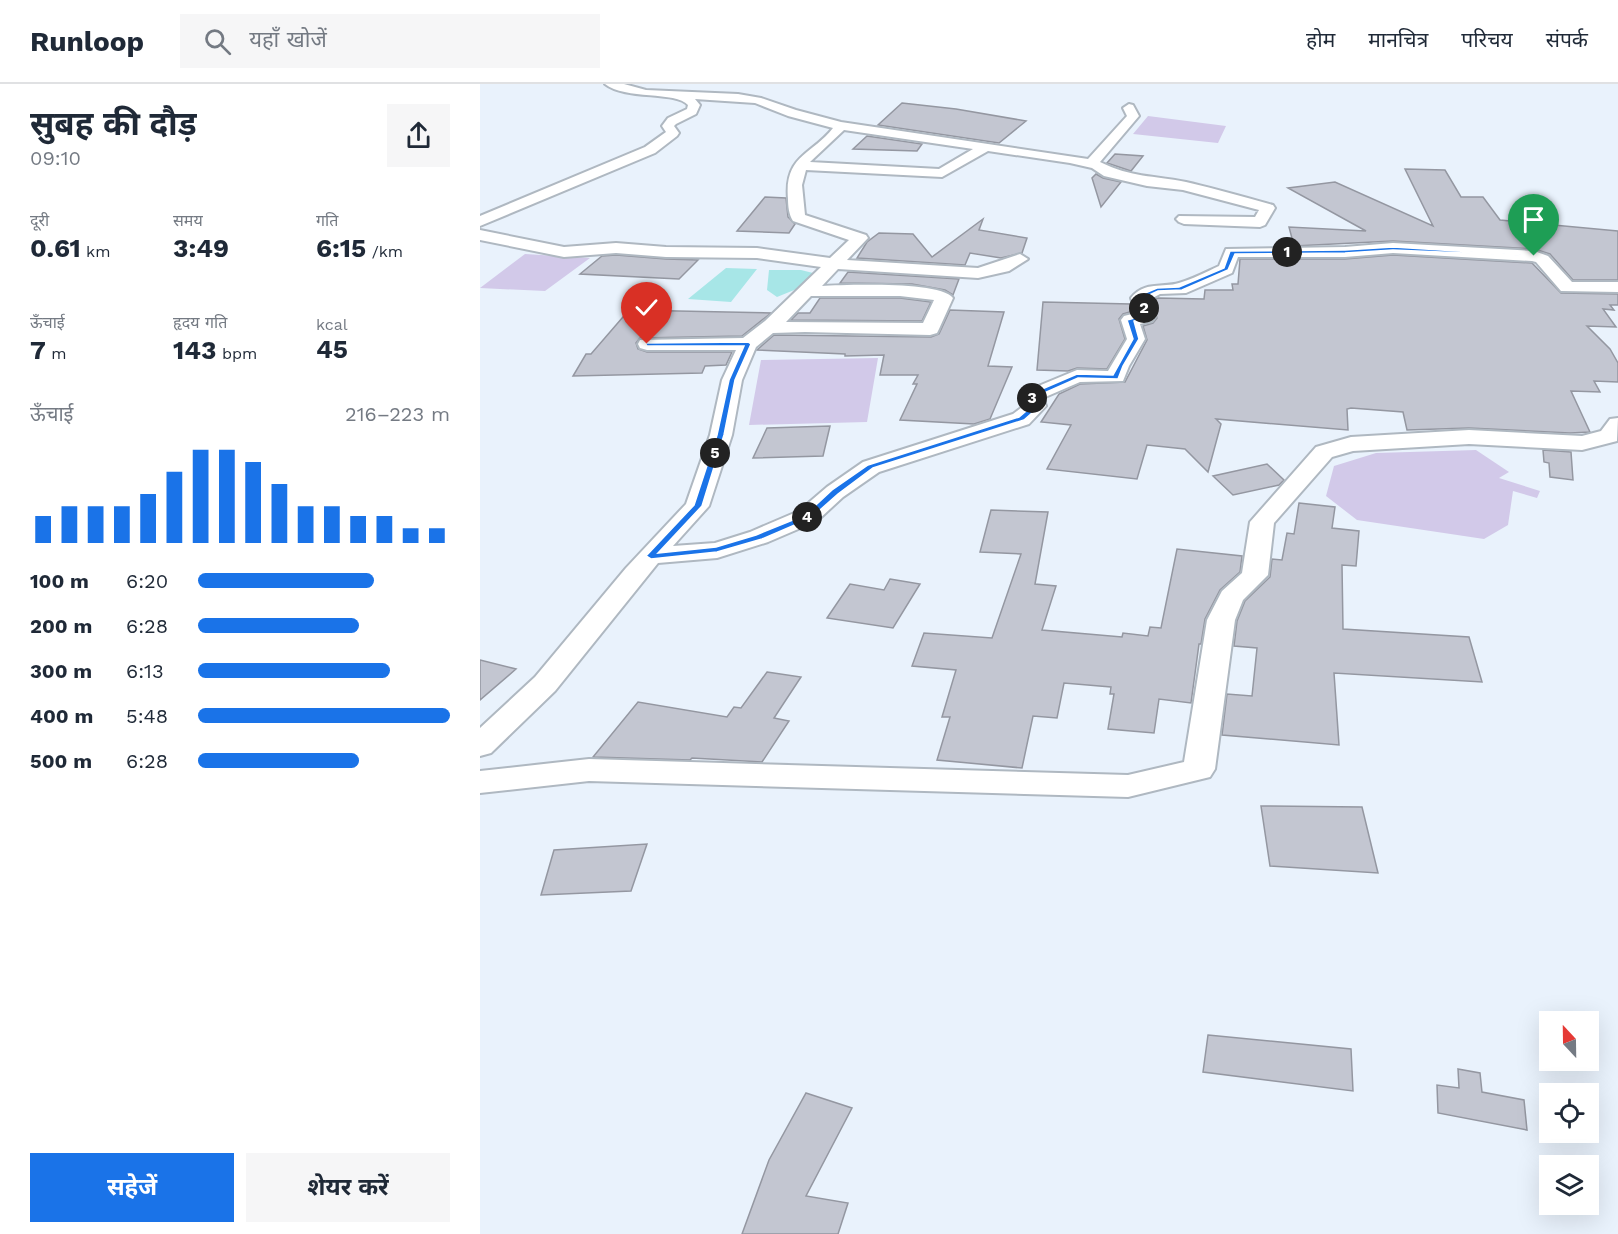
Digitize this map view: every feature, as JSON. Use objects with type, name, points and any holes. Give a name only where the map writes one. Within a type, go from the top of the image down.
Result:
[{"type":"street","points":[[611,84],[646,93],[757,100],[792,113],[840,126],[1091,164],[1109,173],[1147,182],[1184,186],[1268,208],[1260,222],[1184,219]]},
{"type":"street","points":[[480,221],[650,150],[654,144],[667,139],[673,132],[668,126],[672,121],[692,111],[694,105],[689,99],[680,95]]},
{"type":"street","points":[[1091,164],[1133,116],[1129,108]]},
{"type":"street","points":[[480,746],[545,684],[651,556],[698,506],[721,435],[732,380],[748,344],[769,328],[860,238],[798,218],[795,201],[796,171],[812,152],[838,131],[840,126]]},
{"type":"street","points":[[800,166],[942,173],[984,148]]},
{"type":"street","points":[[480,235],[564,252],[616,248],[666,252],[757,253],[835,264],[978,273],[1003,267],[1020,259]]},
{"type":"street","points":[[651,556],[717,550],[759,537],[808,516],[835,492],[871,467],[1021,419],[1036,406],[1031,396],[1077,376],[1116,377],[1119,366],[1136,339],[1130,320],[1146,317],[1140,298],[1157,289],[1180,289],[1226,269],[1232,252],[1345,252],[1393,248],[1534,256],[1542,259],[1568,287],[1618,287]]},
{"type":"street","points":[[769,328],[805,326],[930,329],[944,298],[938,294],[907,292],[808,291]]},
{"type":"street","points":[[647,344],[748,344]]},
{"type":"street","points":[[480,782],[589,770],[1128,786],[1198,769],[1221,620],[1231,597],[1255,574],[1262,522],[1324,452],[1351,444],[1469,437],[1582,443],[1609,436],[1618,424]]},
{"type":"shaded area","points":[[1148,116],[1226,126],[1218,143],[1133,134]]},
{"type":"shaded area","points":[[525,254],[590,258],[545,291],[480,288]]},
{"type":"shaded area","points":[[726,268],[757,269],[731,302],[688,299]]},
{"type":"shaded area","points":[[769,270],[801,270],[817,274],[804,286],[777,297],[767,290]]},
{"type":"shaded area","points":[[878,358],[867,422],[749,425],[761,360]]},
{"type":"shaded area","points":[[1476,450],[1509,472],[1499,478],[1540,491],[1537,498],[1513,491],[1508,525],[1484,539],[1357,520],[1326,496],[1334,466],[1376,453]]},
{"type":"building","points":[[902,103],[956,109],[1026,121],[999,143],[878,125]]},
{"type":"building","points":[[867,136],[922,144],[917,151],[853,149]]},
{"type":"building","points":[[1115,154],[1143,156],[1131,171],[1107,163]]},
{"type":"building","points":[[1405,169],[1445,170],[1461,197],[1483,197],[1500,220],[1618,231],[1618,280],[1573,280],[1550,254],[1534,249],[1393,241],[1294,246],[1289,227],[1366,231],[1288,188],[1335,182],[1433,226]]},
{"type":"building","points":[[1096,174],[1121,182],[1101,207],[1092,178]]},
{"type":"building","points":[[765,197],[786,198],[788,217],[795,224],[789,233],[737,231]]},
{"type":"building","points":[[983,219],[979,230],[1027,238],[1022,253],[1001,258],[970,253],[965,265],[857,258],[867,242],[879,233],[913,234],[932,257]]},
{"type":"building","points":[[1393,255],[1532,263],[1561,293],[1618,294],[1618,305],[1610,305],[1614,310],[1603,309],[1616,327],[1587,326],[1610,349],[1618,363],[1618,382],[1594,381],[1600,392],[1571,391],[1590,432],[1469,428],[1407,430],[1403,412],[1351,408],[1347,409],[1348,430],[1216,419],[1221,424],[1208,472],[1185,449],[1147,445],[1137,479],[1047,469],[1071,425],[1041,422],[1059,394],[1080,384],[1125,382],[1147,340],[1143,326],[1153,323],[1157,318],[1152,301],[1158,298],[1204,299],[1205,290],[1233,290],[1232,284],[1238,284],[1240,259],[1345,259]]},
{"type":"building","points":[[602,256],[698,260],[679,279],[580,274]]},
{"type":"building","points":[[848,272],[959,279],[953,295],[945,290],[912,284],[840,283]]},
{"type":"building","points":[[820,298],[900,298],[931,302],[922,321],[791,320],[798,313],[810,313]]},
{"type":"building","points":[[1043,302],[1131,304],[1133,311],[1123,314],[1119,319],[1125,339],[1107,369],[1037,370]]},
{"type":"building","points":[[629,310],[771,313],[742,336],[640,338],[636,343],[638,349],[647,352],[732,352],[726,365],[705,366],[702,373],[573,376],[586,354],[591,354]]},
{"type":"building","points":[[950,310],[1004,312],[988,366],[1012,367],[990,419],[974,424],[900,420],[917,384],[913,384],[918,375],[880,375],[884,355],[845,356],[845,354],[757,350],[774,335],[931,337],[939,334]]},
{"type":"building","points":[[830,426],[823,456],[753,458],[767,428]]},
{"type":"building","points":[[1543,450],[1571,452],[1573,480],[1550,477],[1549,463],[1544,462]]},
{"type":"building","points":[[1267,464],[1284,480],[1279,485],[1233,495],[1213,476]]},
{"type":"building","points":[[1299,503],[1335,507],[1332,528],[1359,531],[1356,566],[1342,565],[1343,629],[1469,637],[1482,682],[1334,673],[1339,745],[1222,735],[1227,694],[1252,696],[1257,648],[1234,646],[1237,621],[1245,601],[1270,577],[1272,559],[1282,560],[1287,533],[1294,534]]},
{"type":"building","points":[[991,510],[1048,512],[1035,584],[1056,586],[1042,630],[1122,637],[1123,633],[1148,636],[1150,627],[1161,628],[1177,549],[1242,556],[1240,572],[1220,590],[1205,619],[1201,644],[1199,644],[1191,703],[1159,699],[1154,733],[1108,729],[1114,694],[1110,694],[1111,687],[1064,683],[1057,718],[1033,716],[1022,768],[937,760],[950,717],[942,717],[956,670],[912,666],[924,633],[992,638],[1021,554],[980,552]]},
{"type":"building","points":[[890,579],[920,584],[893,628],[827,618],[850,584],[884,590]]},
{"type":"building","points":[[480,660],[516,669],[480,700]]},
{"type":"building","points":[[767,672],[801,677],[774,718],[789,721],[762,762],[692,758],[690,760],[593,757],[638,702],[727,717],[734,707],[741,708]]},
{"type":"building","points":[[1261,806],[1362,807],[1378,873],[1270,866]]},
{"type":"building","points":[[647,844],[631,891],[541,895],[554,850]]},
{"type":"building","points":[[1208,1035],[1351,1049],[1353,1091],[1203,1072]]},
{"type":"building","points":[[1458,1069],[1480,1073],[1482,1092],[1524,1100],[1527,1130],[1438,1113],[1437,1085],[1459,1088]]},
{"type":"building","points":[[806,1093],[852,1108],[806,1196],[848,1203],[838,1234],[742,1234],[769,1160]]},
{"type":"route","points":[[647,344],[748,344],[732,380],[721,435],[698,506],[651,556],[717,550],[759,537],[808,516],[835,492],[871,467],[1021,419],[1036,406],[1031,396],[1077,376],[1116,377],[1119,366],[1136,339],[1130,320],[1146,317],[1140,298],[1157,289],[1180,289],[1226,269],[1232,252],[1345,252],[1393,248],[1534,256]]}]
